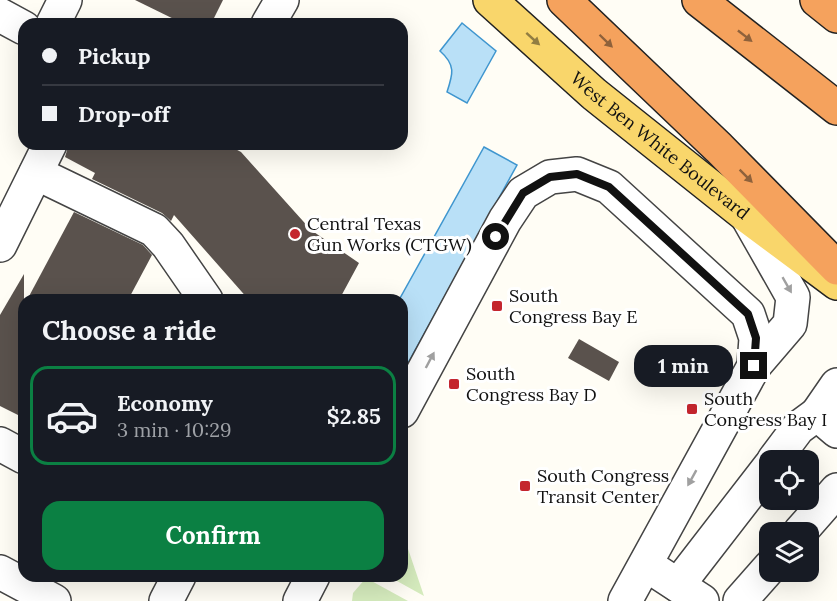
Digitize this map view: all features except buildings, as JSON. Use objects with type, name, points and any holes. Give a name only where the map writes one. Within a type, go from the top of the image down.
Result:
[{"type":"highway","points":[[564,0],[719,148],[837,268]]},
{"type":"highway","points":[[699,0],[837,108]]},
{"type":"highway","points":[[817,0],[837,16]]},
{"type":"main road","name":"West Ben White Boulevard","points":[[490,0],[594,94],[747,216],[837,283]]},
{"type":"street","points":[[56,18],[65,0]]},
{"type":"street","points":[[272,18],[282,0]]},
{"type":"street","points":[[0,15],[18,25]]},
{"type":"street","points":[[0,245],[47,150]]},
{"type":"street","points":[[36,173],[154,230],[168,244],[202,294]]},
{"type":"street","points":[[408,400],[505,220],[523,193],[550,177],[577,174],[609,187],[748,314],[756,338],[754,366]]},
{"type":"street","points":[[625,601],[754,366],[790,324],[793,297],[747,216]]},
{"type":"street","points":[[782,450],[798,428],[827,423],[837,385]]},
{"type":"street","points":[[0,444],[18,454]]},
{"type":"street","points":[[645,564],[690,593],[759,483]]},
{"type":"street","points":[[809,522],[837,489]]},
{"type":"street","points":[[0,572],[18,582]]},
{"type":"street","points":[[740,601],[759,579]]},
{"type":"street","points":[[19,582],[54,601]]},
{"type":"street","points":[[166,601],[176,582]]},
{"type":"street","points":[[300,601],[310,582]]},
{"type":"green space","points":[[408,549],[424,596],[399,582],[408,582]]},
{"type":"green space","points":[[363,582],[373,582],[408,601],[352,601],[353,593]]},
{"type":"water","points":[[462,23],[496,51],[467,103],[447,92],[452,70],[449,61],[440,51]]},
{"type":"water","points":[[484,147],[517,165],[408,363],[408,294],[402,294]]},
{"type":"place","name":"Central Texas Gun Works (CTGW)","points":[[295,234]]},
{"type":"place","name":"South Congress Bay E","points":[[497,306]]},
{"type":"place","name":"South Congress Bay D","points":[[454,384]]},
{"type":"place","name":"South Congress Bay I","points":[[692,409]]},
{"type":"place","name":"South Congress Transit Center","points":[[525,486]]},
{"type":"route","points":[[496,237],[523,193],[550,177],[577,174],[609,187],[748,314],[756,338],[754,366]]}]
